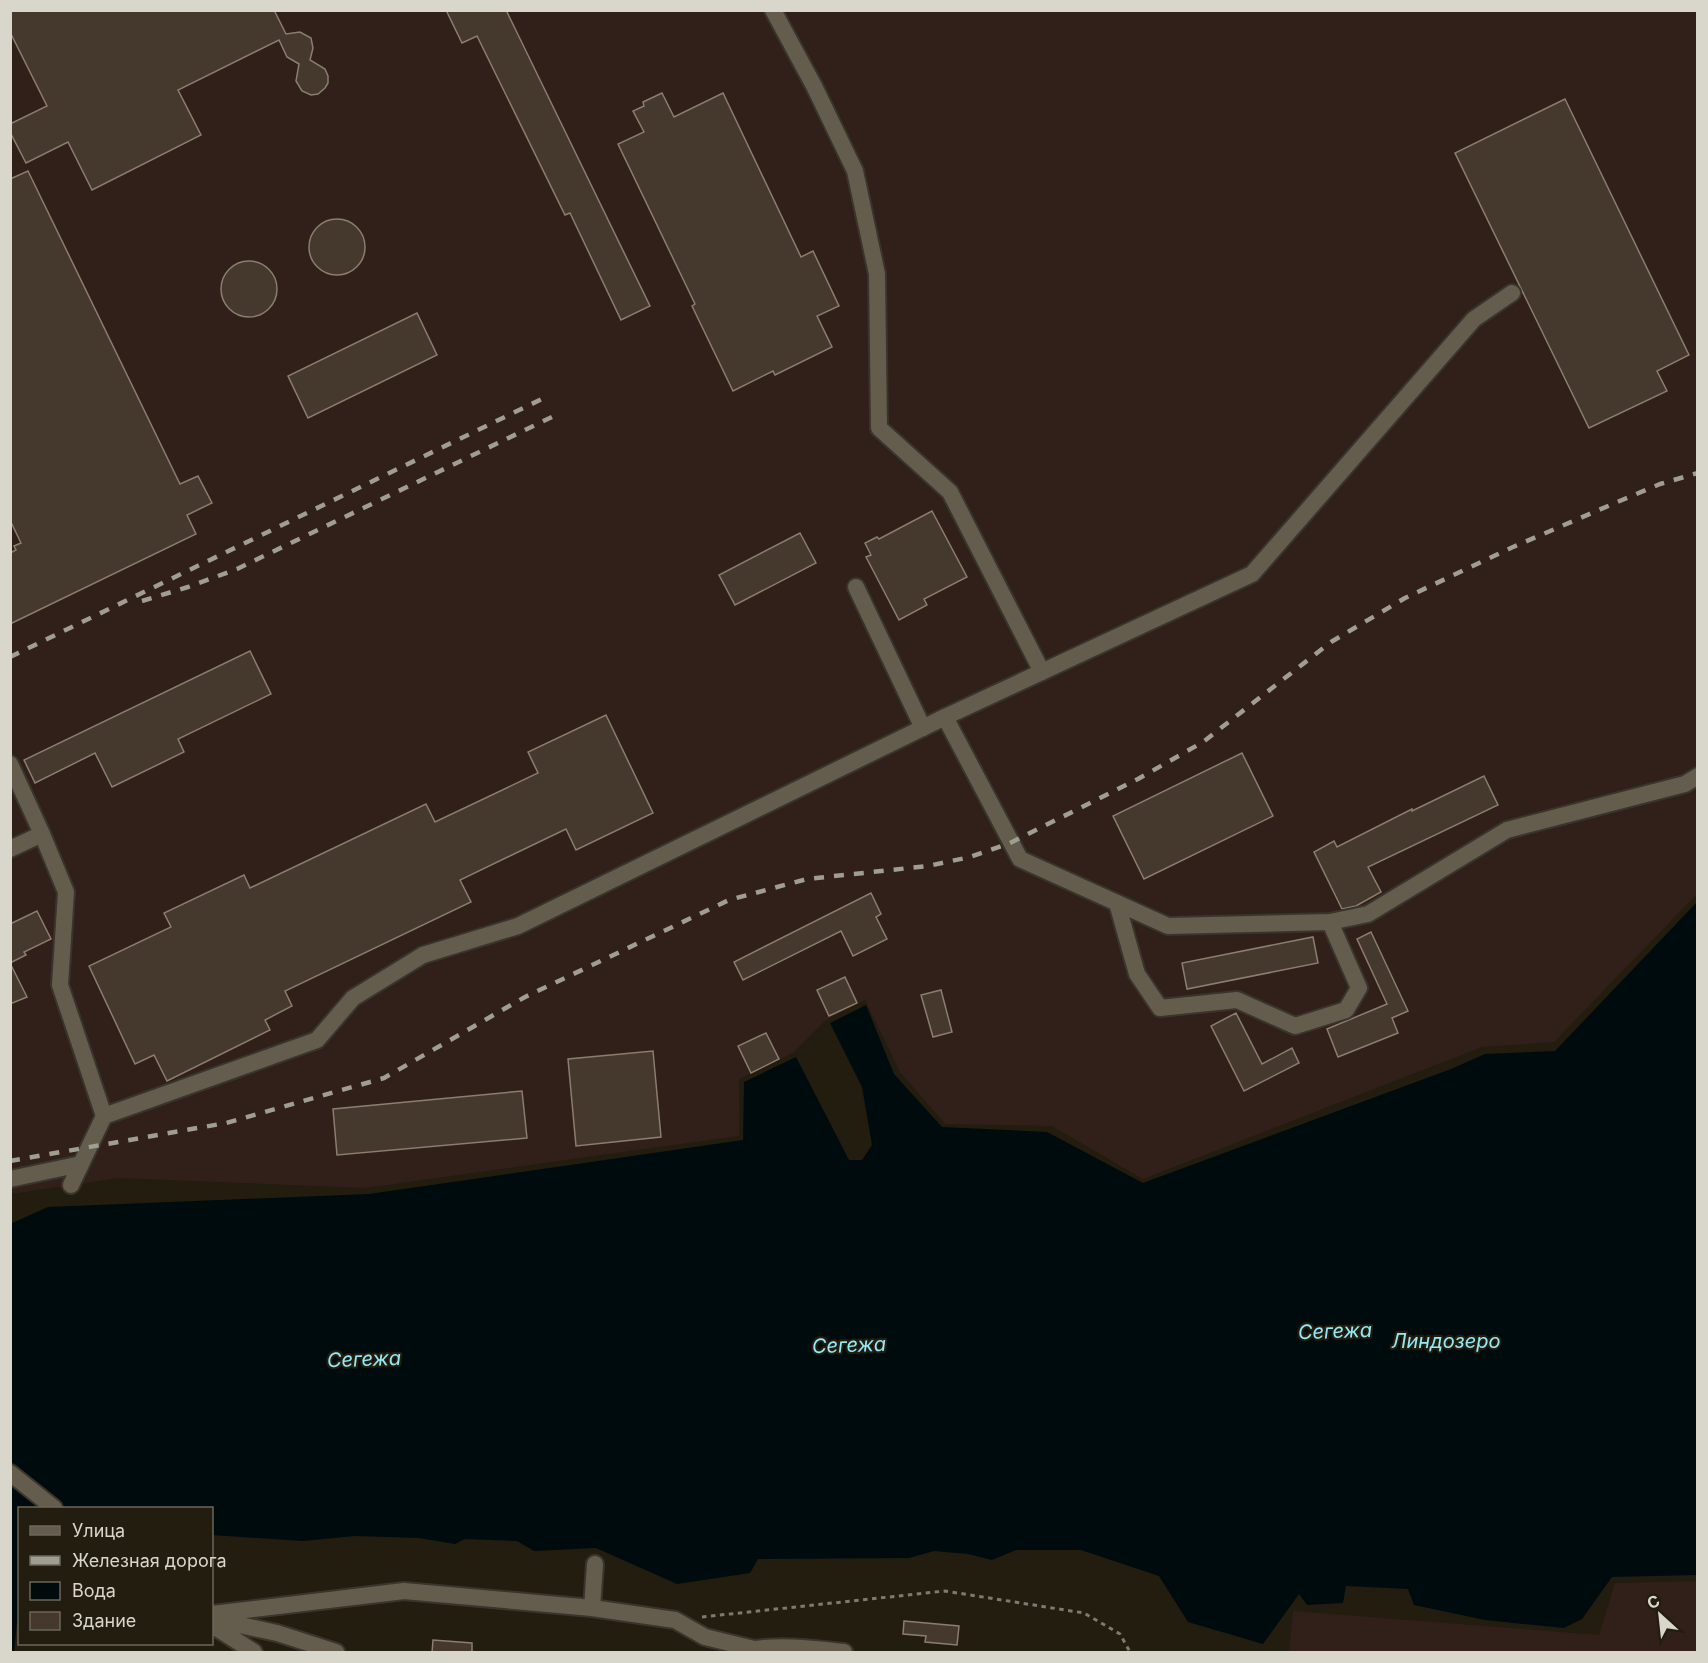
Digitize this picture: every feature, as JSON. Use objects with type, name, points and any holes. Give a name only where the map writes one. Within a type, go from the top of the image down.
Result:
[{"type":"street","points":[[773,10],[814,86],[855,171],[877,274],[879,428],[950,492],[1042,672]]},
{"type":"street","points":[[104,1116],[317,1040],[353,998],[423,955],[518,926],[945,717],[1252,574],[1474,319],[1512,293]]},
{"type":"street","points":[[856,586],[923,728]]},
{"type":"street","points":[[945,717],[1020,859],[1168,926],[1330,922],[1368,914],[1507,830],[1685,784],[1698,776]]},
{"type":"street","points":[[10,764],[66,892],[60,985],[104,1116],[71,1185]]},
{"type":"street","points":[[10,849],[42,834]]},
{"type":"street","points":[[1117,903],[1137,974],[1160,1008],[1237,1000],[1295,1026],[1346,1010],[1359,987],[1330,922]]},
{"type":"street","points":[[10,1179],[81,1164]]},
{"type":"street","points":[[10,1473],[52,1507]]},
{"type":"street","points":[[592,1608],[595,1564]]},
{"type":"street","points":[[213,1614],[404,1591],[592,1608],[675,1620],[704,1645],[753,1649],[805,1647],[844,1653]]},
{"type":"street","points":[[213,1619],[277,1634],[336,1653]]},
{"type":"street","points":[[213,1626],[254,1653]]},
{"type":"street","points":[[736,1653],[753,1649]]},
{"type":"path","points":[[675,1620],[945,1591],[1084,1613],[1120,1634],[1130,1653]]},
{"type":"shaded area","points":[[11,11],[1697,11],[1697,894],[1554,1042],[1482,1047],[1143,1179],[1052,1126],[945,1124],[900,1072],[865,1000],[826,1020],[793,1053],[739,1079],[739,1136],[365,1188],[118,1178],[11,1194]]},
{"type":"shaded area","points":[[1697,1581],[1697,1652],[1289,1652],[1293,1611],[1599,1635],[1615,1583]]},
{"type":"water","name":"Линдозеро","points":[[1697,902],[1697,1575],[1612,1577],[1582,1619],[1564,1628],[1485,1620],[1414,1605],[1408,1589],[1346,1586],[1343,1603],[1307,1605],[1299,1594],[1263,1644],[1188,1622],[1159,1576],[1081,1550],[1016,1550],[992,1560],[968,1554],[934,1551],[909,1558],[758,1559],[750,1573],[677,1584],[596,1548],[534,1551],[517,1541],[465,1539],[455,1544],[419,1538],[355,1536],[303,1541],[213,1535],[213,1507],[18,1507],[18,1613],[14,1652],[11,1652],[10,1224],[48,1207],[369,1194],[743,1140],[744,1082],[796,1057],[849,1160],[862,1160],[872,1145],[862,1087],[830,1023],[866,1005],[894,1074],[942,1127],[1047,1132],[1143,1183],[1451,1069],[1485,1054],[1555,1051]]},
{"type":"building","points":[[10,10],[274,10],[286,34],[300,32],[311,38],[313,48],[310,60],[325,69],[328,83],[318,94],[311,95],[302,91],[296,81],[299,64],[287,57],[279,40],[178,90],[201,135],[92,190],[68,142],[26,163],[10,132],[10,124],[47,106],[10,32]]},
{"type":"building","points":[[446,10],[506,10],[650,306],[621,320],[570,213],[565,215],[477,36],[462,43]]},
{"type":"building","points":[[662,93],[674,117],[723,93],[801,257],[813,251],[839,306],[817,316],[832,347],[775,375],[773,371],[733,391],[692,306],[695,304],[618,144],[644,132],[633,111],[644,106],[643,102]]},
{"type":"building","points":[[1565,99],[1689,355],[1657,371],[1667,391],[1589,428],[1455,153]]},
{"type":"building","points":[[28,171],[180,484],[198,476],[212,503],[187,515],[196,534],[10,624],[10,553],[16,550],[14,546],[21,543],[10,520],[10,179]]},
{"type":"building","points":[[332,219],[342,219],[357,227],[363,236],[365,247],[363,258],[357,267],[342,275],[332,275],[321,270],[314,263],[309,252],[309,242],[314,231],[321,224]]},
{"type":"building","points":[[249,261],[260,263],[269,269],[275,278],[277,289],[275,300],[269,309],[260,315],[249,317],[238,315],[229,309],[223,300],[221,289],[223,278],[229,269],[238,263]]},
{"type":"building","points":[[417,313],[437,355],[308,418],[288,376]]},
{"type":"building","points":[[932,511],[967,577],[924,599],[927,605],[899,620],[866,557],[871,555],[865,543],[877,537],[879,539]]},
{"type":"building","points":[[800,533],[816,563],[735,605],[719,575]]},
{"type":"building","points":[[250,651],[271,694],[178,739],[184,752],[112,787],[95,753],[35,783],[24,760]]},
{"type":"building","points":[[606,715],[653,813],[576,850],[566,829],[460,880],[471,902],[285,991],[292,1006],[265,1020],[270,1030],[167,1081],[154,1055],[135,1064],[89,966],[171,927],[164,913],[244,875],[250,888],[426,804],[435,822],[538,773],[528,752]]},
{"type":"building","points":[[1242,753],[1273,816],[1144,879],[1113,816]]},
{"type":"building","points":[[1484,776],[1498,805],[1368,867],[1381,892],[1356,906],[1342,909],[1314,852],[1334,841],[1337,847]]},
{"type":"building","points":[[871,893],[881,914],[876,917],[887,939],[853,956],[841,931],[743,980],[734,962]]},
{"type":"building","points":[[37,911],[51,939],[24,952],[26,955],[10,963],[10,924]]},
{"type":"building","points":[[1371,932],[1408,1011],[1392,1018],[1398,1033],[1338,1057],[1327,1029],[1387,1004],[1357,939]]},
{"type":"building","points":[[1313,937],[1318,963],[1187,989],[1182,963]]},
{"type":"building","points":[[10,963],[27,997],[10,1004]]},
{"type":"building","points":[[845,977],[857,1003],[829,1016],[817,990]]},
{"type":"building","points":[[941,990],[952,1032],[933,1037],[921,995]]},
{"type":"building","points":[[1236,1013],[1262,1064],[1292,1048],[1299,1063],[1244,1091],[1211,1026]]},
{"type":"building","points":[[766,1033],[779,1059],[751,1073],[738,1046]]},
{"type":"building","points":[[653,1051],[661,1137],[576,1146],[568,1059]]},
{"type":"building","points":[[522,1091],[527,1138],[337,1155],[333,1109]]},
{"type":"building","points":[[904,1621],[959,1626],[957,1645],[925,1642],[926,1636],[903,1634]]},
{"type":"building","points":[[433,1640],[472,1643],[472,1653],[432,1653]]},
{"type":"railway","points":[[10,657],[546,397]]},
{"type":"railway","points":[[142,601],[237,569],[556,415]]},
{"type":"railway","points":[[10,1161],[226,1123],[384,1078],[525,997],[729,900],[807,879],[928,866],[970,857],[1010,843],[1138,779],[1203,742],[1331,642],[1405,598],[1513,547],[1622,500],[1660,484],[1698,473]]},
{"type":"water label","name":"Сегежа","points":[[1335,1331]]},
{"type":"water label","name":"Сегежа","points":[[849,1345]]},
{"type":"water label","name":"Сегежа","points":[[364,1359]]}]
